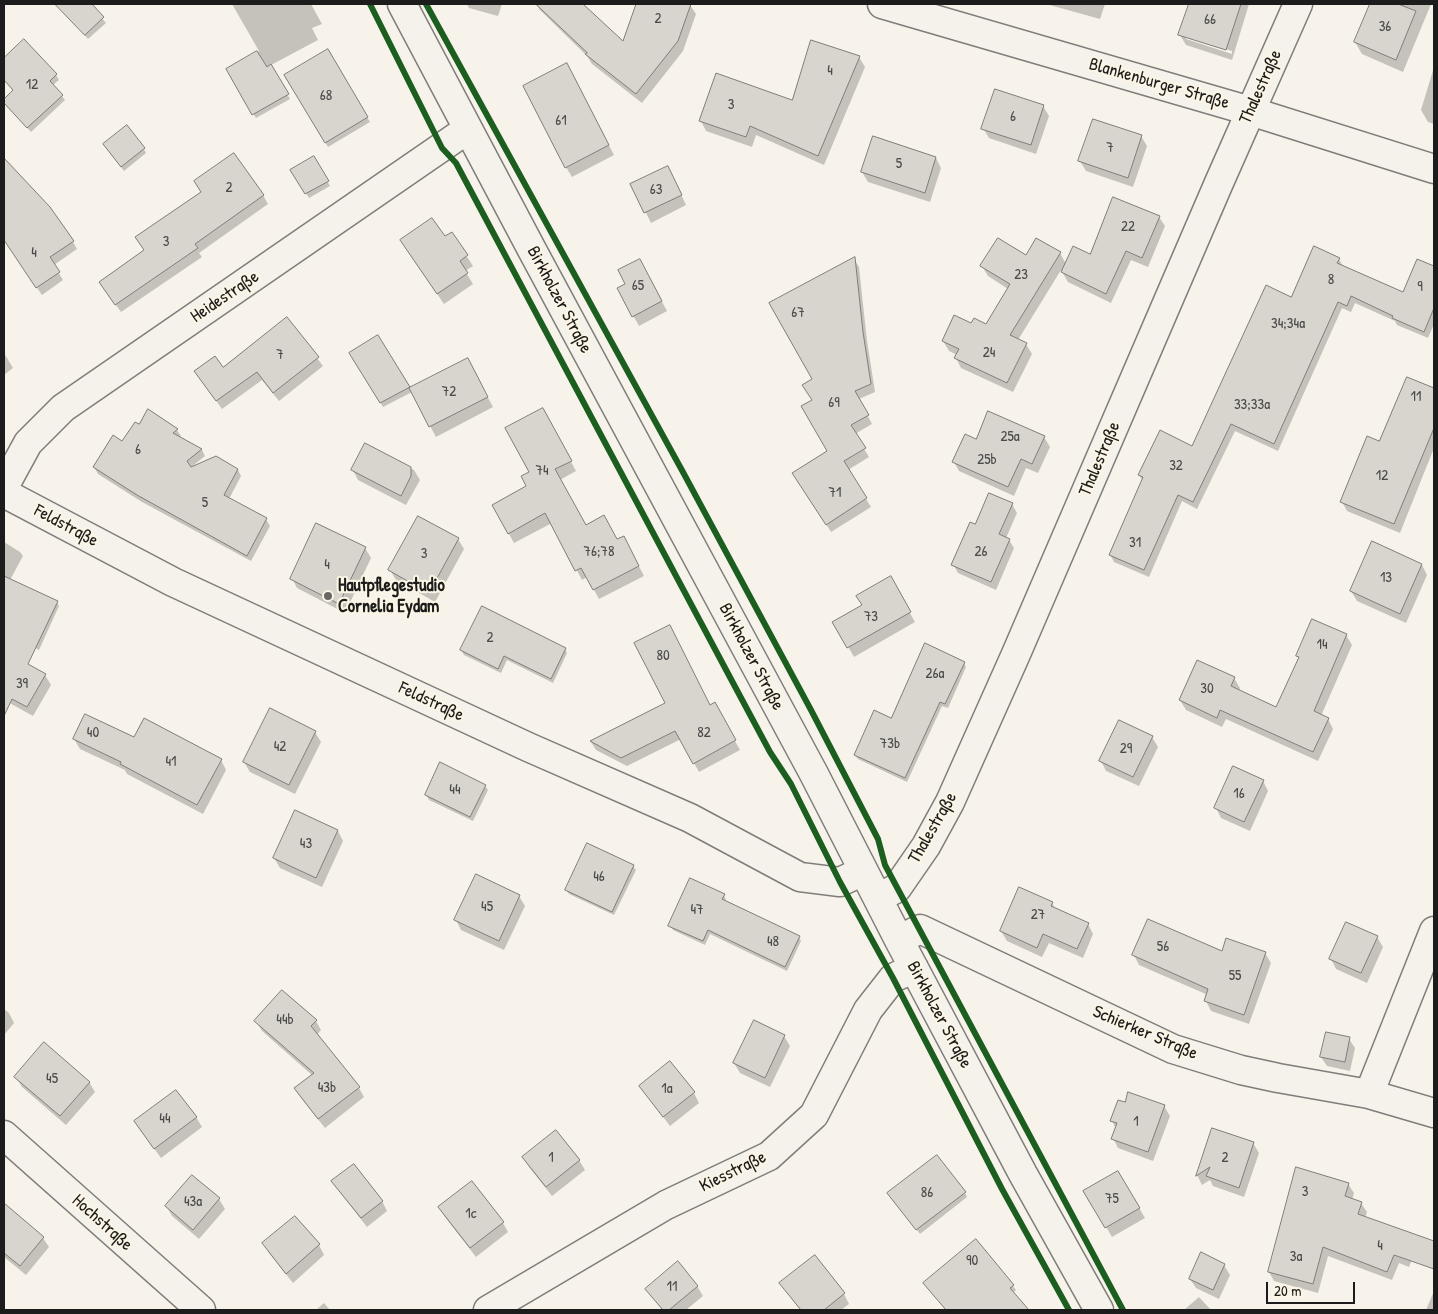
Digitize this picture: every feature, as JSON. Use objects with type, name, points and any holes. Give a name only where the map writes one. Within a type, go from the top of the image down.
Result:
[{"type":"street","name":"Birkholzer Straße","points":[[402,4],[805,756],[863,871],[1023,1174],[1099,1310]]},
{"type":"street","name":"Blankenburger Straße","points":[[882,4],[1250,111],[1434,169]]},
{"type":"street","name":"Thalestraße","points":[[878,898],[897,888],[926,846],[950,802],[1020,646],[1250,111],[1298,4]]},
{"type":"street","name":"Heidestraße","points":[[4,487],[28,443],[63,408],[468,129]]},
{"type":"street","name":"Feldstraße","points":[[4,493],[173,582],[528,748],[690,818],[800,878],[840,882],[863,871]]},
{"type":"street","name":"Schierker Straße","points":[[899,940],[920,930],[1173,1049],[1241,1070],[1369,1094],[1434,1113]]},
{"type":"street","points":[[1369,1094],[1434,930]]},
{"type":"street","name":"Kiesstraße","points":[[488,1310],[666,1205],[769,1156],[814,1115],[868,1010],[893,978],[914,968]]},
{"type":"street","name":"Hochstraße","points":[[4,1135],[200,1310]]},
{"type":"building","points":[[55,4],[92,4],[104,17],[85,35]]},
{"type":"building","points":[[536,4],[583,4],[623,41],[636,4],[691,4],[678,41],[636,94],[585,54],[587,53]]},
{"type":"building","points":[[1189,4],[1241,4],[1226,50],[1178,35]]},
{"type":"building","points":[[1370,4],[1398,4],[1416,11],[1396,60],[1354,42]]},
{"type":"building","points":[[24,39],[57,74],[50,81],[63,95],[27,128],[4,103],[4,99],[13,90],[4,80],[4,58]]},
{"type":"building","points":[[811,40],[860,56],[818,156],[750,126],[746,137],[699,121],[716,73],[792,100]]},
{"type":"building","points":[[328,49],[368,117],[325,143],[284,75]]},
{"type":"building","points":[[257,51],[267,67],[271,64],[289,94],[252,115],[226,69]]},
{"type":"building","points":[[567,63],[609,145],[565,168],[523,86]]},
{"type":"building","points":[[995,89],[1044,105],[1031,145],[981,129]]},
{"type":"building","points":[[1093,119],[1142,135],[1128,178],[1078,161]]},
{"type":"building","points":[[127,125],[145,148],[121,167],[103,144]]},
{"type":"building","points":[[873,136],[936,157],[925,193],[861,172]]},
{"type":"building","points":[[234,153],[264,195],[195,244],[198,248],[115,305],[99,282],[144,250],[135,237],[201,192],[194,181]]},
{"type":"building","points":[[314,156],[329,181],[305,194],[290,170]]},
{"type":"building","points":[[4,158],[50,207],[74,241],[50,257],[60,272],[36,288],[4,240]]},
{"type":"building","points":[[668,166],[682,195],[644,213],[630,184]]},
{"type":"building","points":[[1113,197],[1160,216],[1142,258],[1126,251],[1106,294],[1061,272],[1073,246],[1090,254]]},
{"type":"building","points":[[432,218],[445,236],[452,232],[468,255],[460,261],[468,273],[437,294],[400,240]]},
{"type":"building","points":[[998,238],[1026,255],[1036,238],[1061,252],[1010,335],[1027,343],[1007,383],[954,358],[959,349],[942,341],[954,315],[971,323],[974,318],[986,324],[1010,284],[980,266]]},
{"type":"building","points":[[1314,246],[1340,258],[1337,263],[1403,292],[1417,259],[1434,266],[1434,308],[1424,332],[1392,318],[1393,316],[1351,296],[1347,306],[1338,302],[1274,444],[1231,424],[1193,502],[1178,495],[1144,570],[1109,555],[1143,477],[1138,475],[1160,430],[1192,446],[1266,285],[1291,297]]},
{"type":"building","points":[[855,257],[871,384],[855,391],[869,415],[851,425],[866,448],[844,461],[867,498],[826,525],[792,473],[827,451],[801,406],[812,400],[802,385],[812,379],[769,303]]},
{"type":"building","points":[[640,259],[662,301],[632,317],[617,288],[625,284],[618,270]]},
{"type":"building","points":[[287,317],[319,357],[273,393],[257,372],[216,401],[194,371],[215,356],[223,367]]},
{"type":"building","points":[[378,335],[410,387],[380,403],[349,353]]},
{"type":"building","points":[[468,358],[488,397],[429,427],[409,388]]},
{"type":"building","points":[[1407,377],[1434,388],[1434,428],[1394,524],[1340,502],[1367,436],[1379,441]]},
{"type":"building","points":[[543,408],[572,461],[555,469],[586,525],[604,515],[617,539],[624,536],[639,566],[593,590],[581,568],[575,571],[545,513],[508,534],[492,505],[526,486],[521,476],[529,472],[505,428]]},
{"type":"building","points":[[148,409],[178,429],[173,433],[202,449],[187,461],[191,467],[216,456],[238,469],[224,495],[267,518],[247,556],[137,495],[93,467],[113,435],[122,441],[135,422],[139,424]]},
{"type":"building","points":[[988,411],[1045,436],[1032,464],[1021,459],[1008,487],[952,462],[965,434],[976,439]]},
{"type":"building","points":[[365,443],[411,467],[411,476],[401,496],[351,470]]},
{"type":"building","points":[[989,493],[1013,503],[999,534],[1010,539],[991,582],[951,565],[970,522],[975,524]]},
{"type":"building","points":[[418,516],[459,538],[429,593],[388,570]]},
{"type":"building","points":[[316,523],[366,547],[339,604],[290,579]]},
{"type":"building","points":[[1372,541],[1422,564],[1400,614],[1350,591]]},
{"type":"building","points":[[4,576],[58,601],[28,664],[46,674],[27,707],[12,699],[4,716]]},
{"type":"building","points":[[891,576],[911,612],[847,648],[832,622],[862,605],[856,596]]},
{"type":"building","points":[[482,606],[566,648],[551,679],[504,656],[498,669],[460,650]]},
{"type":"building","points":[[1312,619],[1347,634],[1314,711],[1329,718],[1313,752],[1220,710],[1217,718],[1179,700],[1197,660],[1235,677],[1231,686],[1276,707],[1299,657],[1296,656]]},
{"type":"building","points":[[670,625],[710,705],[715,702],[736,740],[693,764],[675,731],[621,758],[590,741],[665,703],[634,643]]},
{"type":"building","points":[[925,643],[965,662],[945,704],[940,702],[905,778],[854,755],[874,710],[891,718]]},
{"type":"building","points":[[270,708],[316,731],[289,785],[243,762]]},
{"type":"building","points":[[85,714],[134,737],[144,718],[222,759],[197,805],[120,764],[121,762],[73,739]]},
{"type":"building","points":[[1119,720],[1153,736],[1133,777],[1099,761]]},
{"type":"building","points":[[440,762],[486,785],[470,817],[425,795]]},
{"type":"building","points":[[1233,766],[1264,780],[1244,822],[1214,808]]},
{"type":"building","points":[[295,810],[338,830],[316,878],[273,858]]},
{"type":"building","points":[[587,843],[634,865],[612,912],[565,890]]},
{"type":"building","points":[[476,874],[520,895],[499,941],[454,920]]},
{"type":"building","points":[[690,878],[725,894],[722,899],[800,936],[785,967],[708,930],[703,941],[668,926]]},
{"type":"building","points":[[1019,887],[1053,902],[1051,906],[1089,923],[1077,949],[1043,934],[1037,948],[1000,931]]},
{"type":"building","points":[[1148,919],[1222,951],[1226,938],[1266,952],[1244,1015],[1204,1001],[1208,989],[1132,955]]},
{"type":"building","points":[[1346,922],[1378,936],[1361,973],[1329,959]]},
{"type":"building","points":[[282,990],[317,1020],[311,1026],[360,1087],[318,1119],[294,1088],[314,1073],[254,1021]]},
{"type":"building","points":[[754,1020],[785,1035],[765,1078],[733,1063]]},
{"type":"building","points":[[1326,1032],[1350,1037],[1345,1062],[1320,1057]]},
{"type":"building","points":[[44,1042],[90,1082],[60,1116],[14,1077]]},
{"type":"building","points":[[670,1061],[695,1092],[663,1117],[639,1086]]},
{"type":"building","points":[[176,1090],[197,1117],[154,1149],[134,1121]]},
{"type":"building","points":[[1128,1092],[1165,1105],[1148,1152],[1111,1139],[1117,1123],[1110,1121],[1118,1100],[1125,1102]]},
{"type":"building","points":[[1212,1128],[1254,1142],[1239,1188],[1206,1176],[1210,1167],[1196,1176]]},
{"type":"building","points":[[556,1130],[580,1160],[546,1187],[522,1157]]},
{"type":"building","points":[[937,1155],[966,1192],[916,1230],[887,1193]]},
{"type":"building","points":[[354,1164],[383,1201],[361,1218],[331,1181]]},
{"type":"building","points":[[1296,1167],[1349,1183],[1345,1196],[1362,1202],[1358,1214],[1434,1241],[1434,1269],[1394,1255],[1387,1272],[1323,1247],[1313,1284],[1268,1272]]},
{"type":"building","points":[[1118,1171],[1140,1208],[1105,1228],[1083,1191]]},
{"type":"building","points":[[192,1175],[220,1198],[193,1230],[165,1206]]},
{"type":"building","points":[[472,1181],[504,1222],[470,1248],[438,1207]]},
{"type":"building","points":[[4,1203],[44,1237],[20,1266],[4,1253]]},
{"type":"building","points":[[295,1216],[320,1244],[286,1274],[262,1243]]},
{"type":"building","points":[[976,1239],[1014,1285],[1010,1288],[1029,1310],[946,1310],[923,1283]]},
{"type":"building","points":[[1201,1252],[1225,1264],[1213,1290],[1189,1279]]},
{"type":"building","points":[[815,1255],[845,1293],[824,1310],[801,1310],[779,1283]]},
{"type":"building","points":[[678,1261],[698,1286],[669,1310],[663,1310],[645,1289]]},
{"type":"cycle path","points":[[370,4],[442,148],[456,163],[770,752],[791,784],[840,882],[893,978],[1002,1189],[1069,1310]]},
{"type":"cycle path","points":[[426,4],[811,710],[878,839],[885,865],[1123,1310]]},
{"type":"place","name":"Hautpflegestudio Cornelia Eydam","points":[[328,596]]}]
